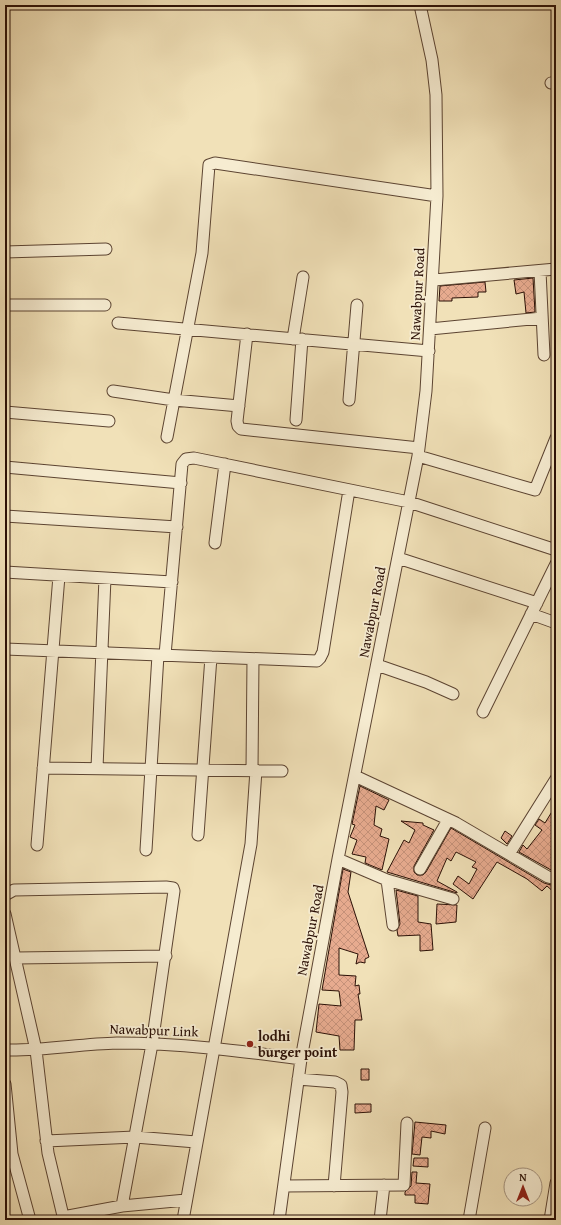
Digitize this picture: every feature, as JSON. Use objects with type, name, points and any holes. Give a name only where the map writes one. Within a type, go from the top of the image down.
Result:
[{"type":"street","name":"Nawabpur Road","points":[[279,1220],[301,1059],[338,859],[419,452],[426,392],[434,280],[437,196],[436,95],[432,60],[420,5]]},
{"type":"street","points":[[167,437],[202,253],[207,168],[212,163],[437,196]]},
{"type":"street","points":[[5,252],[106,249]]},
{"type":"street","points":[[434,280],[556,269]]},
{"type":"street","points":[[540,270],[544,355]]},
{"type":"street","points":[[296,420],[298,339],[303,277]]},
{"type":"street","points":[[5,305],[105,305]]},
{"type":"street","points":[[348,400],[357,305]]},
{"type":"street","points":[[430,329],[542,318]]},
{"type":"street","points":[[118,323],[429,351]]},
{"type":"street","points":[[247,334],[237,421],[241,430],[419,452],[535,490],[556,438]]},
{"type":"street","points":[[113,391],[174,400],[239,406]]},
{"type":"street","points":[[5,412],[109,421]]},
{"type":"street","points":[[146,850],[151,769],[162,655],[172,582],[182,464],[186,458],[194,458],[225,464],[409,502],[556,550]]},
{"type":"street","points":[[215,543],[225,464]]},
{"type":"street","points":[[5,466],[181,483]]},
{"type":"street","points":[[5,649],[316,661],[320,658],[349,490]]},
{"type":"street","points":[[5,516],[177,527]]},
{"type":"street","points":[[398,558],[537,603]]},
{"type":"street","points":[[483,712],[556,564]]},
{"type":"street","points":[[5,572],[172,582]]},
{"type":"street","points":[[37,845],[59,576]]},
{"type":"street","points":[[97,768],[105,578]]},
{"type":"street","points":[[531,614],[556,623]]},
{"type":"street","points":[[198,835],[211,657]]},
{"type":"street","points":[[183,1220],[251,844],[254,770],[254,659]]},
{"type":"street","points":[[376,665],[426,682],[453,694]]},
{"type":"street","points":[[43,768],[282,770]]},
{"type":"street","points":[[355,776],[448,820],[548,878],[552,878],[556,875]]},
{"type":"street","points":[[509,854],[556,779]]},
{"type":"street","points":[[420,869],[448,820]]},
{"type":"street","points":[[338,859],[387,880],[453,899]]},
{"type":"street","points":[[387,880],[393,925]]},
{"type":"street","points":[[5,895],[14,890],[173,888],[175,894],[152,1044],[122,1206]]},
{"type":"street","points":[[5,914],[36,1050],[46,1141],[64,1219],[122,1206],[186,1200]]},
{"type":"street","points":[[16,958],[166,956]]},
{"type":"street","name":"Nawabpur Link","points":[[5,1050],[36,1050],[86,1044],[152,1044],[213,1048],[301,1059]]},
{"type":"street","points":[[298,1079],[335,1082],[341,1085],[342,1092],[334,1186]]},
{"type":"street","points":[[5,1084],[9,1155],[30,1220]]},
{"type":"street","points":[[284,1186],[405,1184],[407,1123]]},
{"type":"street","points":[[469,1220],[485,1128]]},
{"type":"street","points":[[46,1141],[135,1137],[196,1142]]},
{"type":"street","points":[[550,1220],[556,1183]]},
{"type":"street","points":[[380,1220],[384,1185]]},
{"type":"building","points":[[533,278],[535,312],[526,313],[524,292],[516,294],[514,280]]},
{"type":"building","points":[[485,282],[486,292],[478,292],[478,297],[452,298],[452,301],[439,301],[440,286]]},
{"type":"building","points":[[360,786],[389,800],[384,810],[376,806],[374,825],[382,829],[380,836],[389,839],[382,870],[365,863],[366,857],[352,854],[357,840],[350,837],[355,825],[352,824]]},
{"type":"building","points":[[556,805],[556,868],[551,870],[519,852],[523,845],[527,849],[542,830],[535,825],[539,819],[545,823]]},
{"type":"building","points":[[401,821],[423,823],[423,825],[434,830],[414,866],[414,872],[417,875],[423,875],[426,872],[451,828],[544,883],[551,885],[556,884],[556,894],[547,886],[542,891],[527,879],[497,862],[473,899],[453,884],[458,876],[469,884],[477,869],[472,867],[476,862],[456,852],[451,861],[447,858],[437,881],[457,893],[387,872],[404,840],[409,843],[415,830]]},
{"type":"building","points":[[505,831],[512,836],[507,844],[501,838]]},
{"type":"building","points":[[343,869],[351,872],[348,892],[369,957],[365,959],[365,963],[360,962],[356,964],[358,954],[339,948],[339,975],[356,976],[355,986],[359,985],[360,994],[358,994],[362,1020],[355,1020],[354,1050],[340,1050],[339,1036],[316,1032],[319,1004],[341,1006],[339,991],[322,990]]},
{"type":"building","points":[[396,890],[418,896],[418,922],[431,924],[433,950],[420,951],[420,935],[398,936],[397,930],[400,924]]},
{"type":"building","points":[[437,904],[457,905],[456,922],[436,924]]},
{"type":"building","points":[[361,1069],[369,1069],[369,1080],[361,1080]]},
{"type":"building","points":[[355,1104],[371,1104],[371,1112],[355,1113]]},
{"type":"building","points":[[415,1122],[446,1125],[445,1134],[431,1131],[431,1138],[422,1137],[420,1155],[412,1154]]},
{"type":"building","points":[[414,1158],[428,1158],[428,1167],[413,1166]]},
{"type":"building","points":[[412,1172],[417,1172],[416,1183],[430,1184],[428,1204],[415,1203],[415,1195],[405,1195],[405,1192],[411,1186]]},
{"type":"place","name":"lodhi burger point","points":[[250,1044]]}]
